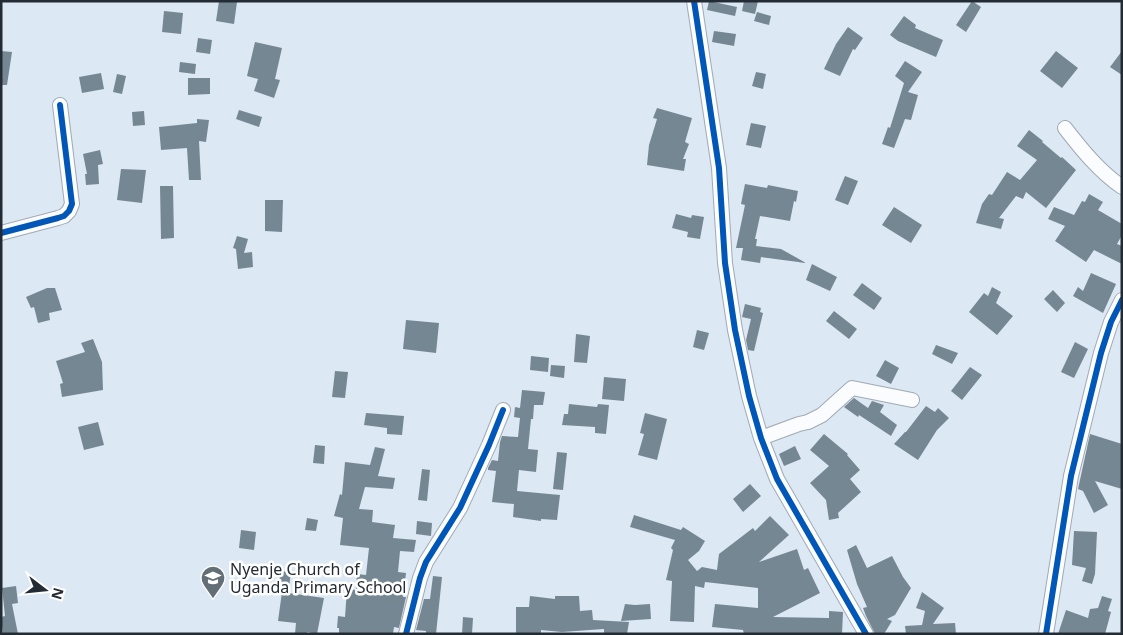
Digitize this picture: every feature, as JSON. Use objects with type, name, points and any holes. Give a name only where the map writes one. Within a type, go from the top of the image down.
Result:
[{"type":"street","points":[[694,1],[719,168],[725,262],[737,339],[749,396],[761,438],[777,478],[866,634]]},
{"type":"street","points":[[1,233],[58,218],[64,216],[69,211],[72,204],[71,189],[60,105]]},
{"type":"street","points":[[1064,128],[1084,153],[1122,187]]},
{"type":"street","points":[[1046,634],[1071,476],[1101,353],[1111,322],[1122,300]]},
{"type":"street","points":[[761,438],[808,422],[822,415],[852,388],[912,400]]},
{"type":"street","points":[[406,634],[426,562],[460,508],[503,410]]},
{"type":"building","points":[[219,1],[237,2],[234,24],[216,21]]},
{"type":"building","points":[[709,1],[737,7],[735,16],[707,10]]},
{"type":"building","points":[[744,1],[758,1],[755,14],[742,11]]},
{"type":"building","points":[[972,1],[981,7],[966,32],[956,25]]},
{"type":"building","points":[[164,11],[183,13],[181,34],[162,32]]},
{"type":"building","points":[[757,12],[771,16],[769,25],[754,21]]},
{"type":"building","points":[[904,16],[916,25],[915,28],[943,40],[936,57],[898,41],[890,35]]},
{"type":"building","points":[[848,27],[863,38],[855,50],[853,49],[840,76],[824,69],[836,44]]},
{"type":"building","points":[[714,31],[736,34],[734,46],[712,42]]},
{"type":"building","points":[[198,38],[212,40],[210,54],[196,52]]},
{"type":"building","points":[[255,42],[282,48],[275,79],[280,80],[274,98],[254,91],[258,79],[247,76]]},
{"type":"building","points":[[1,51],[12,52],[7,85],[1,85]]},
{"type":"building","points":[[1056,51],[1078,68],[1062,88],[1040,71]]},
{"type":"building","points":[[1122,51],[1122,75],[1110,67]]},
{"type":"building","points":[[905,61],[922,72],[908,92],[918,95],[911,120],[905,119],[894,148],[882,144],[888,127],[890,128],[904,83],[895,76]]},
{"type":"building","points":[[180,62],[196,64],[195,74],[179,72]]},
{"type":"building","points":[[756,72],[766,74],[763,89],[752,86]]},
{"type":"building","points":[[101,73],[104,89],[82,93],[79,77]]},
{"type":"building","points":[[117,74],[126,76],[122,94],[113,92]]},
{"type":"building","points":[[188,78],[210,78],[210,94],[188,95]]},
{"type":"building","points":[[657,108],[692,118],[685,142],[689,144],[683,159],[686,159],[684,171],[647,165],[649,145],[657,119],[653,118]]},
{"type":"building","points":[[239,110],[262,117],[259,127],[236,119]]},
{"type":"building","points":[[144,111],[145,125],[133,126],[132,112]]},
{"type":"building","points":[[197,119],[209,120],[206,142],[199,141],[201,180],[189,180],[187,148],[161,150],[159,127],[197,123]]},
{"type":"building","points":[[751,123],[766,126],[761,148],[746,145]]},
{"type":"building","points":[[1029,130],[1076,170],[1046,208],[1026,192],[1023,199],[1016,196],[999,218],[1004,219],[1001,229],[976,223],[982,204],[989,194],[992,195],[1007,172],[1020,180],[1037,160],[1017,146]]},
{"type":"building","points":[[100,150],[103,164],[98,165],[99,184],[86,185],[85,174],[87,174],[83,154]]},
{"type":"building","points":[[121,169],[146,170],[142,203],[117,200]]},
{"type":"building","points":[[845,176],[858,181],[848,205],[835,200]]},
{"type":"building","points":[[745,184],[767,188],[768,185],[798,191],[790,221],[760,216],[755,239],[757,239],[756,246],[781,249],[806,263],[761,257],[760,263],[741,260],[743,248],[736,248],[745,205],[741,204]]},
{"type":"building","points":[[160,186],[173,186],[174,238],[161,239]]},
{"type":"building","points":[[1089,194],[1103,202],[1098,210],[1122,224],[1122,235],[1117,244],[1122,246],[1122,264],[1094,250],[1086,262],[1055,241],[1065,226],[1048,219],[1054,207],[1074,215],[1082,201],[1085,202]]},
{"type":"building","points":[[265,200],[283,200],[282,232],[265,231]]},
{"type":"building","points":[[894,207],[922,225],[911,243],[882,225]]},
{"type":"building","points":[[676,214],[691,218],[692,215],[704,217],[700,239],[687,237],[688,232],[672,228]]},
{"type":"building","points":[[237,236],[248,239],[244,253],[252,252],[253,267],[238,269],[236,249],[233,248]]},
{"type":"building","points":[[812,264],[837,277],[830,291],[806,280]]},
{"type":"building","points":[[1091,273],[1116,284],[1103,313],[1073,296],[1078,287],[1083,291]]},
{"type":"building","points":[[862,283],[882,298],[874,310],[853,295]]},
{"type":"building","points":[[992,287],[1001,292],[996,303],[1013,316],[997,335],[969,312],[984,293],[988,296]]},
{"type":"building","points":[[47,288],[55,288],[62,310],[49,313],[50,320],[38,323],[34,307],[31,308],[26,297]]},
{"type":"building","points":[[1053,290],[1065,303],[1057,312],[1044,299]]},
{"type":"building","points":[[745,304],[761,308],[760,312],[763,313],[754,351],[748,350],[746,340],[751,319],[742,317]]},
{"type":"building","points":[[834,311],[857,329],[849,339],[826,321]]},
{"type":"building","points":[[406,320],[439,323],[436,353],[403,349]]},
{"type":"building","points":[[697,330],[709,333],[704,350],[693,347]]},
{"type":"building","points":[[576,334],[590,336],[587,363],[574,362]]},
{"type":"building","points":[[93,339],[102,362],[103,390],[62,397],[60,384],[63,383],[56,361],[85,352],[81,343]]},
{"type":"building","points":[[1075,342],[1088,349],[1074,378],[1061,372]]},
{"type":"building","points":[[936,345],[958,353],[952,364],[932,354]]},
{"type":"building","points":[[531,356],[549,358],[548,372],[530,370]]},
{"type":"building","points":[[885,360],[899,368],[891,384],[876,376]]},
{"type":"building","points":[[551,365],[565,366],[564,378],[550,376]]},
{"type":"building","points":[[970,367],[982,375],[962,400],[951,391]]},
{"type":"building","points":[[335,371],[348,372],[345,398],[332,397]]},
{"type":"building","points":[[604,377],[626,379],[624,401],[602,399]]},
{"type":"building","points":[[522,390],[545,392],[543,405],[534,405],[533,419],[531,419],[528,449],[538,450],[536,472],[519,470],[517,491],[560,495],[557,520],[541,519],[541,521],[513,517],[514,504],[492,502],[496,471],[488,470],[488,468],[492,460],[498,461],[502,436],[518,437],[520,418],[514,417],[515,407],[520,408]]},
{"type":"building","points":[[854,398],[868,408],[872,401],[884,405],[880,412],[897,425],[891,436],[844,407]]},
{"type":"building","points":[[569,404],[597,407],[598,404],[609,405],[606,434],[595,433],[595,427],[562,425],[564,414],[568,414]]},
{"type":"building","points":[[926,406],[935,412],[938,408],[949,418],[937,430],[918,460],[894,444]]},
{"type":"building","points":[[366,413],[404,416],[402,435],[387,434],[387,428],[364,425]]},
{"type":"building","points":[[645,413],[667,419],[657,460],[638,455],[644,434],[640,433]]},
{"type":"building","points":[[98,422],[104,445],[84,450],[78,427]]},
{"type":"building","points":[[824,434],[848,454],[860,470],[850,479],[861,492],[838,513],[839,518],[829,520],[826,500],[810,483],[829,466],[810,450]]},
{"type":"building","points":[[1090,434],[1122,444],[1122,489],[1095,481],[1108,505],[1094,513],[1083,491],[1078,489]]},
{"type":"building","points":[[315,445],[325,446],[324,464],[313,463]]},
{"type":"building","points":[[795,446],[801,459],[784,466],[779,454]]},
{"type":"building","points":[[375,447],[385,449],[378,476],[395,478],[393,489],[365,487],[359,509],[373,510],[372,522],[395,525],[393,538],[416,540],[414,552],[400,551],[398,572],[406,573],[403,597],[406,597],[399,628],[394,627],[393,634],[339,634],[339,628],[337,628],[338,616],[345,617],[347,589],[356,590],[357,574],[366,575],[369,548],[340,545],[343,518],[334,516],[340,494],[342,495],[345,462],[370,465]]},
{"type":"building","points":[[557,452],[567,453],[563,490],[553,489]]},
{"type":"building","points":[[422,469],[430,470],[427,501],[418,500]]},
{"type":"building","points":[[750,484],[761,496],[743,512],[733,499]]},
{"type":"building","points":[[634,515],[681,530],[683,527],[705,541],[699,551],[688,560],[697,571],[702,567],[717,570],[719,554],[753,528],[755,531],[770,516],[789,535],[759,562],[797,549],[804,570],[808,568],[820,593],[773,617],[829,618],[829,611],[843,612],[842,634],[744,634],[743,630],[712,627],[715,604],[758,608],[758,588],[705,582],[704,588],[695,586],[694,622],[670,621],[672,581],[666,580],[673,550],[671,548],[675,540],[630,527]]},
{"type":"building","points":[[307,518],[318,520],[316,531],[305,530]]},
{"type":"building","points":[[417,521],[432,523],[431,536],[416,534]]},
{"type":"building","points":[[241,530],[256,532],[254,550],[239,548]]},
{"type":"building","points":[[1074,531],[1097,532],[1095,574],[1092,584],[1082,581],[1086,568],[1072,565]]},
{"type":"building","points":[[856,545],[867,568],[892,556],[911,588],[895,615],[887,619],[892,621],[884,634],[875,634],[863,608],[867,607],[857,584],[847,550]]},
{"type":"building","points":[[280,571],[291,572],[289,587],[279,586]]},
{"type":"building","points":[[433,576],[442,577],[436,634],[426,634],[426,631],[416,630],[424,599],[430,599]]},
{"type":"building","points":[[16,586],[18,603],[12,604],[18,634],[3,634],[1,617],[5,616],[2,588]]},
{"type":"building","points":[[282,592],[324,598],[317,634],[307,632],[307,634],[295,634],[296,623],[278,621]]},
{"type":"building","points":[[922,592],[944,608],[933,624],[955,623],[956,634],[906,634],[905,626],[922,625],[925,611],[916,608]]},
{"type":"building","points":[[530,596],[555,599],[555,596],[579,596],[580,611],[592,610],[593,620],[629,622],[627,634],[604,634],[604,629],[562,632],[541,630],[541,634],[516,634],[516,607],[529,607]]},
{"type":"building","points":[[1102,596],[1112,599],[1108,611],[1111,612],[1105,634],[1058,634],[1066,610],[1088,618],[1090,609],[1098,608]]},
{"type":"building","points":[[625,604],[650,604],[651,619],[621,621]]},
{"type":"building","points":[[463,617],[473,618],[472,634],[462,634]]},
{"type":"cycle path","points":[[694,1],[719,168],[725,263],[735,330],[749,396],[761,438],[777,479],[866,634]]},
{"type":"cycle path","points":[[1,233],[58,218],[64,216],[69,211],[72,204],[60,105]]},
{"type":"cycle path","points":[[1046,634],[1071,476],[1101,353],[1111,322],[1122,300]]},
{"type":"cycle path","points":[[406,634],[426,562],[460,508],[503,410]]},
{"type":"place","name":"Nyenje Church of Uganda Primary School","points":[[213,599]]}]
